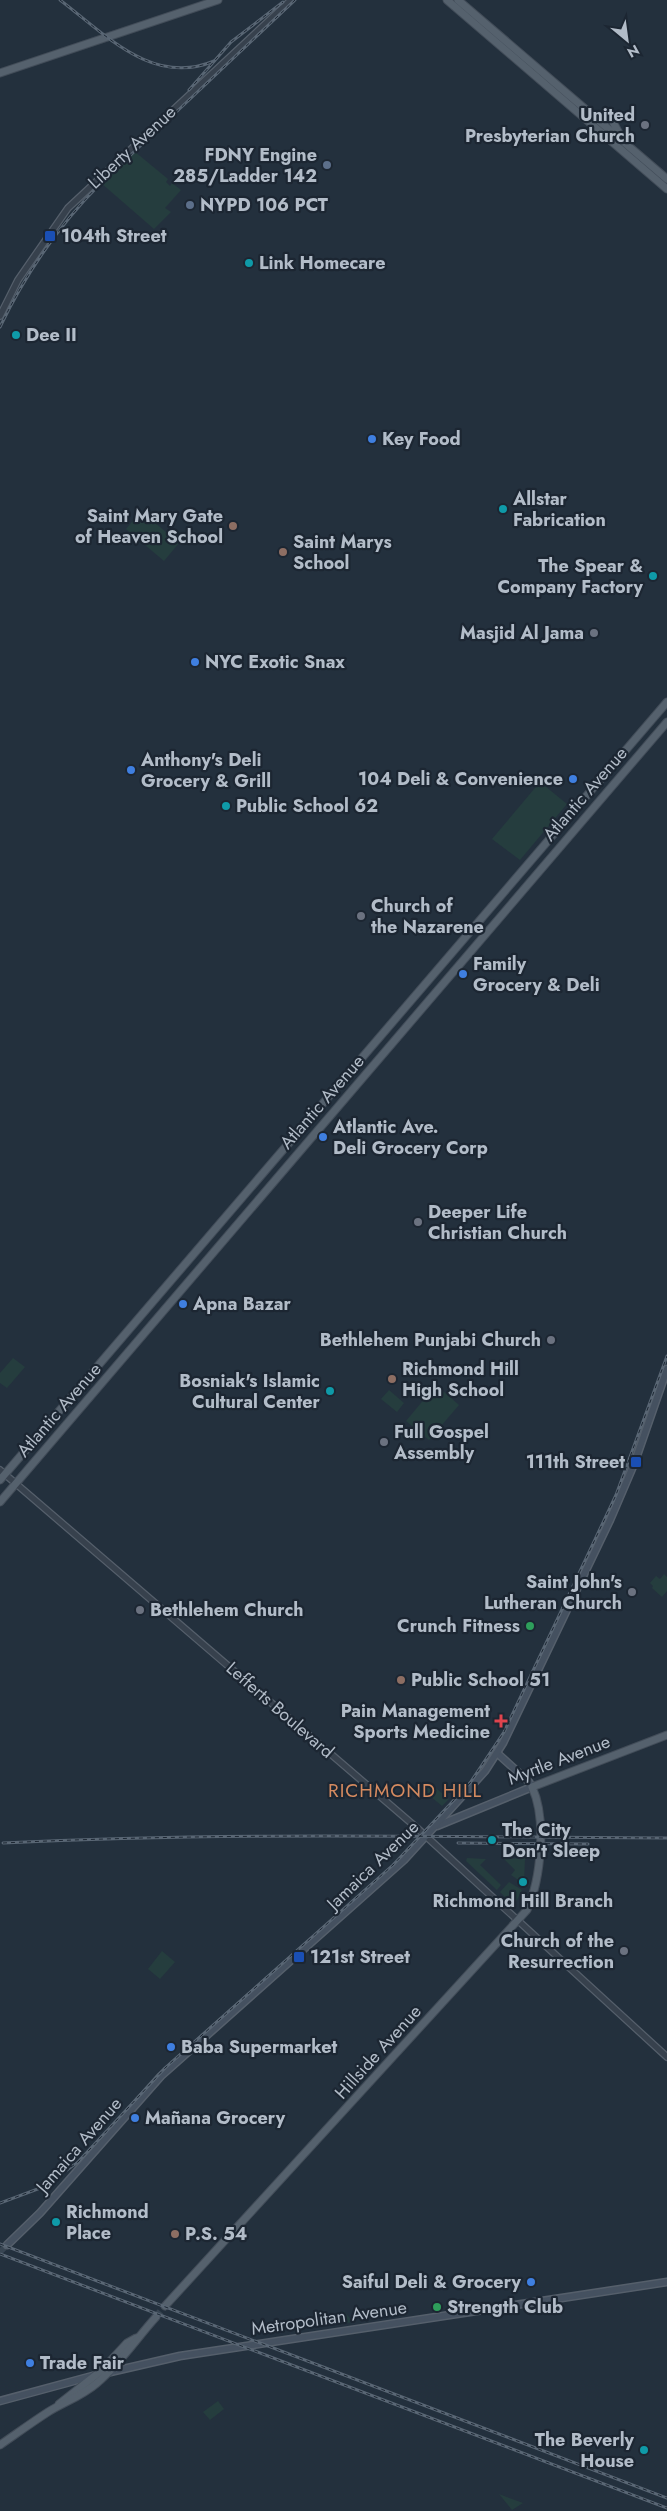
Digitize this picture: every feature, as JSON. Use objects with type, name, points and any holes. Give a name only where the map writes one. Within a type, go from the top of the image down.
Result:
[{"type":"main road","points":[[0,73],[218,0]]},
{"type":"main road","points":[[447,0],[667,189]]},
{"type":"main road","points":[[458,0],[667,179]]},
{"type":"main road","points":[[613,122],[624,142]]},
{"type":"main road","name":"Atlantic Avenue","points":[[2,1475],[667,702]]},
{"type":"main road","name":"Atlantic Avenue","points":[[0,1502],[667,722]]},
{"type":"main road","name":"Jamaica Avenue","points":[[7,2245],[40,2213],[161,2076],[365,1896],[426,1836],[497,1753],[610,1520],[636,1459],[667,1369]]},
{"type":"main road","name":"Myrtle Avenue","points":[[434,1827],[667,1735]]},
{"type":"main road","points":[[497,1753],[532,1787]]},
{"type":"main road","name":"Hillside Avenue","points":[[166,2306],[519,1920],[532,1898],[537,1880],[540,1831],[536,1800],[532,1787]]},
{"type":"main road","points":[[455,1804],[466,1813]]},
{"type":"main road","name":"Metropolitan Avenue","points":[[0,2401],[96,2375],[180,2356],[667,2282]]},
{"type":"main road","points":[[0,2445],[55,2408],[91,2388],[132,2348],[138,2337],[156,2317]]},
{"type":"main road","points":[[55,2408],[96,2375],[127,2343],[138,2337]]},
{"type":"main road","points":[[53,2387],[68,2385],[74,2391]]},
{"type":"street","name":"Liberty Avenue","points":[[0,316],[18,280],[35,253],[68,208],[291,0]]},
{"type":"street","name":"Lefferts Boulevard","points":[[2,1475],[16,1484],[426,1836],[667,2056]]},
{"type":"green space","points":[[134,151],[168,179],[166,182],[170,186],[172,183],[181,190],[165,208],[171,212],[154,229],[101,183]]},
{"type":"green space","points":[[141,511],[179,543],[164,561],[126,529]]},
{"type":"green space","points":[[540,782],[567,804],[520,860],[492,839]]},
{"type":"green space","points":[[13,1358],[25,1367],[7,1388],[0,1383],[0,1373]]},
{"type":"green space","points":[[436,1385],[459,1405],[429,1440],[406,1421]]},
{"type":"green space","points":[[389,1390],[404,1403],[397,1412],[381,1399]]},
{"type":"green space","points":[[664,1574],[667,1577],[667,1591],[662,1597],[652,1588],[653,1586],[650,1583],[656,1576],[660,1579]]},
{"type":"green space","points":[[431,1784],[449,1799],[442,1806],[424,1791]]},
{"type":"green space","points":[[467,1858],[486,1859],[480,1865],[501,1885],[497,1890],[466,1861]]},
{"type":"green space","points":[[525,1858],[524,1884],[511,1875],[515,1870],[504,1859]]},
{"type":"green space","points":[[509,1882],[522,1890],[514,1906],[500,1892]]},
{"type":"green space","points":[[162,1951],[175,1962],[160,1979],[148,1969]]},
{"type":"green space","points":[[344,2311],[353,2322],[332,2325]]},
{"type":"green space","points":[[218,2401],[224,2409],[210,2420],[203,2412]]},
{"type":"green space","points":[[499,2494],[523,2503],[512,2510]]},
{"type":"tunnel","points":[[0,2252],[7,2245]]},
{"type":"tunnel","points":[[156,2317],[165,2306]]},
{"type":"railway","points":[[60,0],[112,41],[150,62],[171,67],[192,67],[214,61]]},
{"type":"railway","points":[[0,327],[44,251],[86,199],[295,0]]},
{"type":"railway","points":[[189,90],[231,42],[283,2]]},
{"type":"railway","points":[[0,2203],[43,2187],[78,2162],[165,2068],[393,1865],[470,1783],[504,1732],[616,1495],[667,1356]]},
{"type":"railway","points":[[3,1843],[252,1836],[667,1838]]},
{"type":"railway","points":[[458,1843],[588,1844]]},
{"type":"railway","points":[[0,2244],[667,2498]]},
{"type":"railway","points":[[0,2254],[667,2508]]},
{"type":"place","name":"United Presbyterian Church","points":[[645,125]]},
{"type":"place","name":"FDNY Engine 285/Ladder 142","points":[[327,165]]},
{"type":"place","name":"NYPD 106 PCT","points":[[190,205]]},
{"type":"place","name":"104th Street","points":[[50,236]]},
{"type":"place","name":"Link Homecare","points":[[249,263]]},
{"type":"place","name":"Dee II","points":[[16,335]]},
{"type":"place","name":"Key Food","points":[[372,439]]},
{"type":"place","name":"Allstar Fabrication","points":[[503,509]]},
{"type":"place","name":"Saint Mary Gate of Heaven School","points":[[233,526]]},
{"type":"place","name":"Saint Marys School","points":[[283,552]]},
{"type":"place","name":"The Spear & Company Factory","points":[[653,576]]},
{"type":"place","name":"Masjid Al Jama","points":[[594,633]]},
{"type":"place","name":"NYC Exotic Snax","points":[[195,662]]},
{"type":"place","name":"Anthony's Deli Grocery & Grill","points":[[131,770]]},
{"type":"place","name":"104 Deli & Convenience","points":[[573,779]]},
{"type":"place","name":"Public School 62","points":[[226,806]]},
{"type":"place","name":"Church of the Nazarene","points":[[361,916]]},
{"type":"place","name":"Family Grocery & Deli","points":[[463,974]]},
{"type":"place","name":"Atlantic Ave. Deli Grocery Corp","points":[[323,1137]]},
{"type":"place","name":"Deeper Life Christian Church","points":[[418,1222]]},
{"type":"place","name":"Apna Bazar","points":[[183,1304]]},
{"type":"place","name":"Bethlehem Punjabi Church","points":[[551,1340]]},
{"type":"place","name":"Richmond Hill High School","points":[[392,1379]]},
{"type":"place","name":"Bosniak's Islamic Cultural Center","points":[[330,1391]]},
{"type":"place","name":"Full Gospel Assembly","points":[[384,1442]]},
{"type":"place","name":"111th Street","points":[[636,1462]]},
{"type":"place","name":"Saint John's Lutheran Church","points":[[632,1592]]},
{"type":"place","name":"Bethlehem Church","points":[[140,1610]]},
{"type":"place","name":"Crunch Fitness","points":[[530,1626]]},
{"type":"place","name":"Public School 51","points":[[401,1680]]},
{"type":"place","name":"Pain Management Sports Medicine","points":[[501,1721]]},
{"type":"place","name":"The City Don't Sleep","points":[[492,1840]]},
{"type":"place","name":"Richmond Hill Branch","points":[[523,1882]]},
{"type":"place","name":"Church of the Resurrection","points":[[624,1951]]},
{"type":"place","name":"121st Street","points":[[299,1957]]},
{"type":"place","name":"Baba Supermarket","points":[[171,2047]]},
{"type":"place","name":"Mañana Grocery","points":[[135,2118]]},
{"type":"place","name":"Richmond Place","points":[[56,2222]]},
{"type":"place","name":"P.S. 54","points":[[175,2234]]},
{"type":"place","name":"Saiful Deli & Grocery","points":[[531,2282]]},
{"type":"place","name":"Strength Club","points":[[437,2307]]},
{"type":"place","name":"Trade Fair","points":[[30,2363]]},
{"type":"place","name":"The Beverly House","points":[[644,2450]]},
{"type":"district","name":"RICHMOND HILL","points":[[405,1790]]}]
